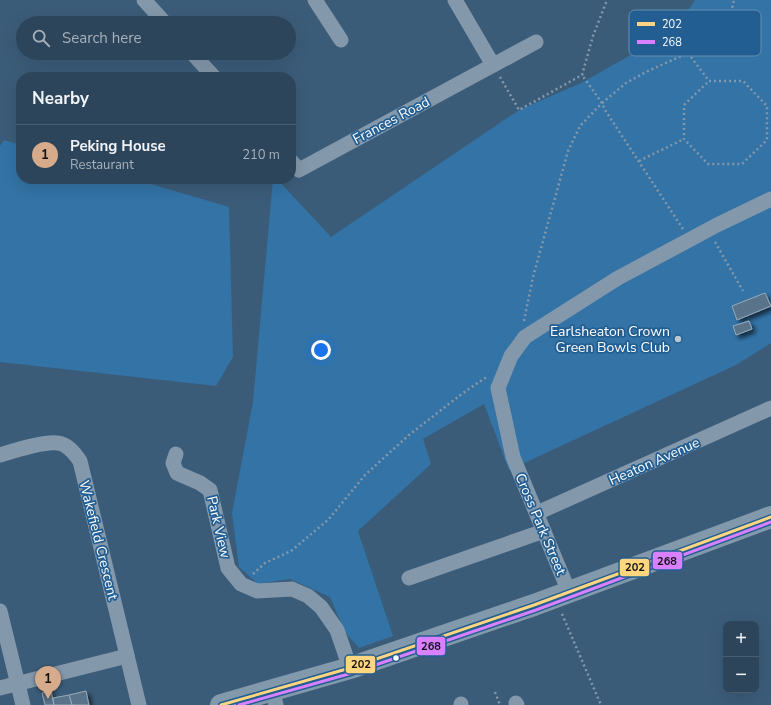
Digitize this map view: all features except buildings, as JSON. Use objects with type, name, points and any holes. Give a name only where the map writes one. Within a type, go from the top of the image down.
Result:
[{"type":"highway","points":[[225,704],[274,698],[350,668],[534,605],[771,517]]},
{"type":"street","points":[[144,0],[159,16]]},
{"type":"street","points":[[315,0],[341,40]]},
{"type":"street","points":[[455,0],[493,65]]},
{"type":"street","name":"Frances Road","points":[[296,167],[299,170],[536,42]]},
{"type":"street","points":[[198,60],[209,72]]},
{"type":"street","points":[[520,343],[525,338],[618,278],[708,229],[771,199]]},
{"type":"street","name":"Cross Park Street","points":[[520,343],[511,356],[498,388],[513,456],[544,531],[562,594]]},
{"type":"street","name":"Heaton Avenue","points":[[537,513],[771,408]]},
{"type":"street","name":"Wakefield Crescent","points":[[0,455],[46,443],[61,443],[74,451],[80,461],[139,705]]},
{"type":"street","name":"Park View","points":[[176,454],[173,464],[177,473],[200,483],[210,490],[228,568],[241,584]]},
{"type":"street","points":[[409,578],[544,531]]},
{"type":"street","points":[[241,584],[257,591],[292,589],[308,596],[321,607],[337,630],[350,668]]},
{"type":"street","points":[[0,611],[23,705]]},
{"type":"street","points":[[0,688],[127,656]]},
{"type":"path","points":[[493,65],[519,110],[582,75],[606,0]]},
{"type":"path","points":[[731,10],[734,0]]},
{"type":"path","points":[[520,343],[533,277],[568,151],[580,126],[602,103],[626,83],[681,56]]},
{"type":"path","points":[[690,56],[709,81]]},
{"type":"path","points":[[582,75],[602,103],[605,110],[690,239]]},
{"type":"path","points":[[709,81],[743,81],[767,106],[767,140],[742,164],[708,164],[684,139],[684,105],[709,81]]},
{"type":"path","points":[[639,161],[684,139]]},
{"type":"path","points":[[708,229],[743,291]]},
{"type":"path","points":[[241,584],[265,563],[291,551],[328,520],[365,475],[409,435],[463,393],[508,363]]},
{"type":"path","points":[[562,594],[602,705]]},
{"type":"path","points":[[495,692],[500,705]]},
{"type":"shaded area","points":[[695,0],[771,0],[771,343],[736,365],[509,470],[484,404],[423,439],[431,464],[358,531],[393,636],[359,648],[345,632],[330,597],[290,579],[258,584],[239,567],[232,513],[253,402],[273,184],[282,184],[331,237],[519,110],[581,83],[629,56],[761,56],[761,10],[688,10]]},
{"type":"shaded area","points":[[4,140],[16,144],[16,184],[151,184],[229,207],[233,357],[216,386],[0,362],[0,146]]},
{"type":"transit line","name":"202","points":[[221,705],[350,668],[534,605],[771,517]]},
{"type":"transit line","name":"268","points":[[239,705],[352,673],[536,610],[771,522]]},
{"type":"place","name":"Earlsheaton Crown Green Bowls Club","points":[[678,339]]},
{"type":"place","name":"Peking House","points":[[48,699]]}]
